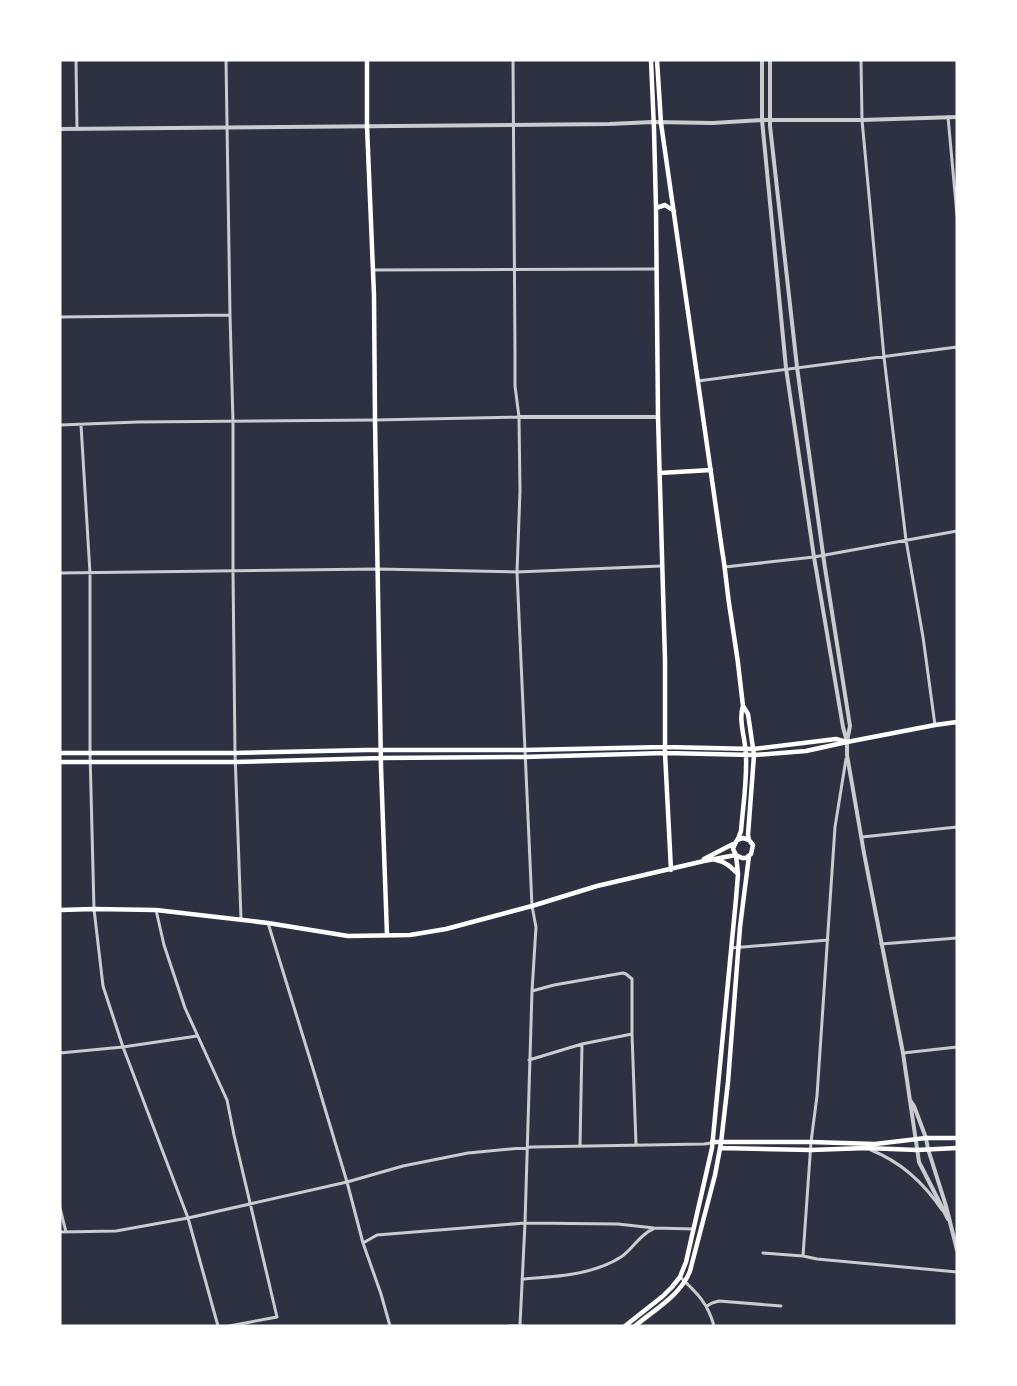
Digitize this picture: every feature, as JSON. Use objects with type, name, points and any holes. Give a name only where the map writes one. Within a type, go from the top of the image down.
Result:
[{"type":"main road","points":[[367,60],[367,126],[374,270],[381,758],[387,935]]},
{"type":"main road","points":[[651,60],[656,208],[665,750],[670,870]]},
{"type":"main road","points":[[635,1326],[686,1282],[716,1175],[728,1082],[738,947],[749,856],[753,848],[748,834],[753,752],[748,714],[743,706],[661,123],[657,60]]},
{"type":"main road","points":[[656,208],[665,205],[674,211]]},
{"type":"main road","points":[[660,474],[711,470]]},
{"type":"main road","points":[[625,1326],[663,1296],[680,1277],[694,1229],[712,1145],[738,874],[734,849],[741,831],[746,777],[746,749],[741,712],[743,706]]},
{"type":"main road","points":[[60,753],[746,749],[753,752],[806,751],[957,722]]},
{"type":"main road","points":[[60,762],[524,758],[665,750],[746,755],[836,739],[847,742]]},
{"type":"main road","points":[[702,862],[743,838],[749,840]]},
{"type":"main road","points":[[60,910],[156,910],[241,919],[348,936],[411,935],[446,929],[597,886],[736,855],[742,858],[749,856]]},
{"type":"main road","points":[[702,862],[719,860],[733,868],[738,874]]},
{"type":"main road","points":[[712,1145],[811,1142],[875,1144],[926,1138],[957,1138]]},
{"type":"main road","points":[[721,1145],[811,1150],[957,1148]]},
{"type":"street","points":[[76,60],[77,129]]},
{"type":"street","points":[[226,60],[233,422],[235,762],[241,919]]},
{"type":"street","points":[[509,1326],[522,1325],[536,927],[532,906],[524,758],[517,572],[520,490],[519,417],[515,387],[513,60]]},
{"type":"street","points":[[762,60],[762,120],[786,368],[813,557],[847,742],[864,853],[903,1053],[919,1162],[948,1219]]},
{"type":"street","points":[[770,60],[769,120],[797,367],[850,726],[847,742]]},
{"type":"street","points":[[861,60],[862,120],[884,357],[906,540],[935,725]]},
{"type":"street","points":[[948,117],[957,215]]},
{"type":"street","points":[[60,129],[714,123],[762,120],[957,117]]},
{"type":"street","points":[[374,270],[656,269]]},
{"type":"street","points":[[60,317],[230,315]]},
{"type":"street","points":[[698,381],[957,347]]},
{"type":"street","points":[[60,425],[138,422],[658,417]]},
{"type":"street","points":[[81,425],[90,573],[90,752],[94,909],[103,986],[123,1047],[188,1218],[218,1326]]},
{"type":"street","points":[[725,567],[813,557],[957,531]]},
{"type":"street","points":[[60,573],[378,569],[517,572],[661,566]]},
{"type":"street","points":[[803,1256],[811,1142],[817,1096],[835,827],[848,754]]},
{"type":"street","points":[[862,837],[957,827]]},
{"type":"street","points":[[156,910],[164,945],[185,1008],[227,1100],[277,1317],[229,1326]]},
{"type":"street","points":[[268,923],[390,1326]]},
{"type":"street","points":[[881,944],[957,938]]},
{"type":"street","points":[[732,948],[828,940]]},
{"type":"street","points":[[532,991],[623,973],[632,979],[636,1144]]},
{"type":"street","points":[[530,1060],[582,1044],[632,1034]]},
{"type":"street","points":[[60,1053],[123,1047],[197,1036]]},
{"type":"street","points":[[580,1146],[582,1044]]},
{"type":"street","points":[[903,1053],[957,1047]]},
{"type":"street","points":[[910,1100],[926,1138],[957,1250]]},
{"type":"street","points":[[60,1232],[116,1231],[188,1218],[347,1182],[403,1166],[468,1153],[527,1148],[636,1144],[712,1145]]},
{"type":"street","points":[[866,1148],[887,1157],[903,1168],[929,1192],[948,1219]]},
{"type":"street","points":[[60,1208],[66,1232]]},
{"type":"street","points":[[363,1243],[377,1235],[525,1223],[618,1224],[694,1229]]},
{"type":"street","points":[[522,1279],[547,1278],[607,1266],[624,1255],[646,1232],[654,1228]]},
{"type":"street","points":[[951,1230],[957,1229]]},
{"type":"street","points":[[763,1253],[957,1272]]},
{"type":"street","points":[[680,1277],[707,1306],[714,1326]]},
{"type":"street","points":[[707,1306],[719,1301],[781,1306]]}]
